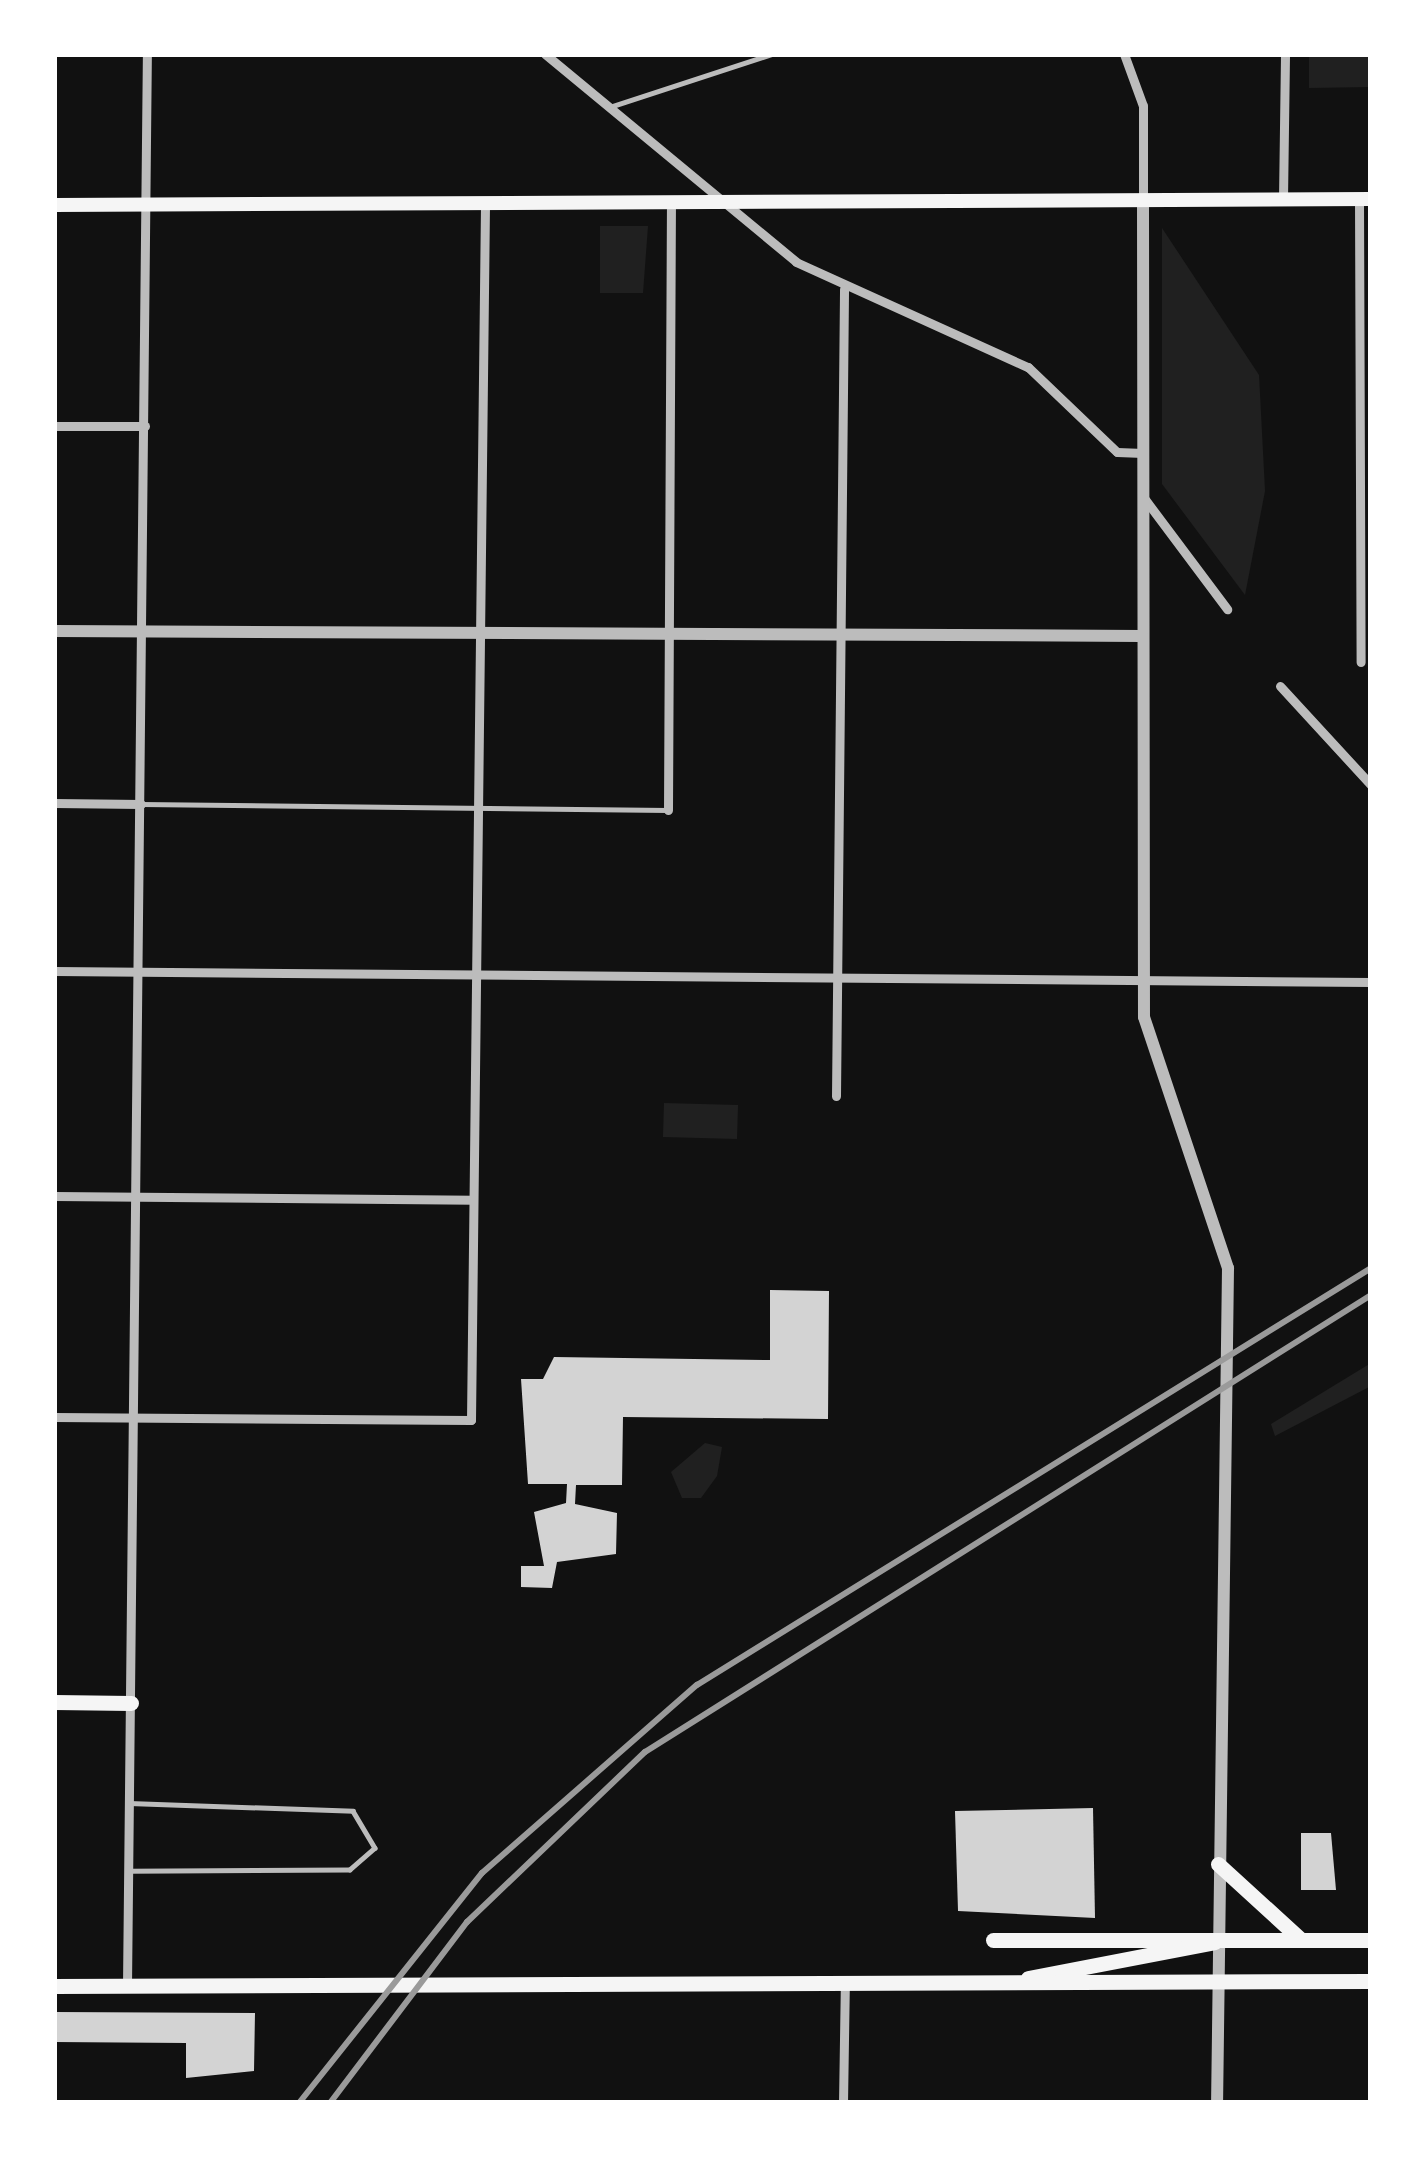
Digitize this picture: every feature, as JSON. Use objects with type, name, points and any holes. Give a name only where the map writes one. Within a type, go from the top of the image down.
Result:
[{"type":"main road","points":[[54,205],[1365,199]]},
{"type":"main road","points":[[54,1702],[130,1703]]},
{"type":"main road","points":[[1218,1864],[1303,1940]]},
{"type":"main road","points":[[993,1940],[1371,1940]]},
{"type":"main road","points":[[1019,1981],[1218,1940]]},
{"type":"main road","points":[[54,1986],[1371,1981]]},
{"type":"street","points":[[127,1986],[147,54]]},
{"type":"street","points":[[545,54],[719,202],[844,289],[1028,367],[1117,452],[1143,453]]},
{"type":"street","points":[[1124,54],[1143,106],[1142,978],[1153,1068],[1216,1210],[1228,1268],[1217,2103]]},
{"type":"street","points":[[1283,199],[1285,54]]},
{"type":"street","points":[[1361,662],[1366,581],[1365,199]]},
{"type":"street","points":[[54,1417],[471,1420],[485,203]]},
{"type":"street","points":[[668,810],[665,633],[671,203]]},
{"type":"street","points":[[836,1096],[844,289]]},
{"type":"street","points":[[54,427],[146,426]]},
{"type":"street","points":[[1142,497],[1227,609]]},
{"type":"street","points":[[54,631],[1142,636]]},
{"type":"street","points":[[1280,686],[1371,785]]},
{"type":"street","points":[[54,803],[141,804]]},
{"type":"street","points":[[54,971],[1371,982]]},
{"type":"street","points":[[54,1196],[473,1200]]},
{"type":"street","points":[[843,2103],[845,1981]]},
{"type":"lane","points":[[608,108],[772,54]]},
{"type":"lane","points":[[141,804],[668,810]]},
{"type":"lane","points":[[128,1871],[350,1870],[375,1848],[353,1811],[129,1803]]},
{"type":"shaded area","points":[[1309,54],[1371,54],[1371,87],[1309,88]]},
{"type":"shaded area","points":[[600,226],[648,226],[643,293],[600,293]]},
{"type":"shaded area","points":[[1162,228],[1259,375],[1265,491],[1245,595],[1162,484]]},
{"type":"shaded area","points":[[664,1103],[738,1105],[737,1139],[663,1137]]},
{"type":"shaded area","points":[[1371,1363],[1371,1386],[1275,1436],[1271,1424]]},
{"type":"shaded area","points":[[705,1443],[722,1447],[717,1476],[701,1498],[682,1498],[671,1472]]},
{"type":"building","points":[[770,1290],[829,1291],[828,1419],[623,1417],[622,1485],[576,1485],[575,1504],[617,1513],[616,1554],[557,1562],[552,1588],[521,1587],[521,1566],[544,1566],[534,1512],[566,1503],[567,1484],[528,1484],[521,1379],[543,1379],[554,1357],[770,1360]]},
{"type":"building","points":[[1093,1808],[1095,1918],[958,1911],[955,1811]]},
{"type":"building","points":[[1301,1833],[1331,1833],[1336,1890],[1301,1890]]},
{"type":"building","points":[[54,2012],[255,2013],[254,2071],[186,2078],[186,2043],[54,2042]]},
{"type":"railway","points":[[299,2103],[482,1873],[697,1685],[1371,1268]]},
{"type":"railway","points":[[330,2103],[467,1922],[645,1752],[1371,1295]]}]
